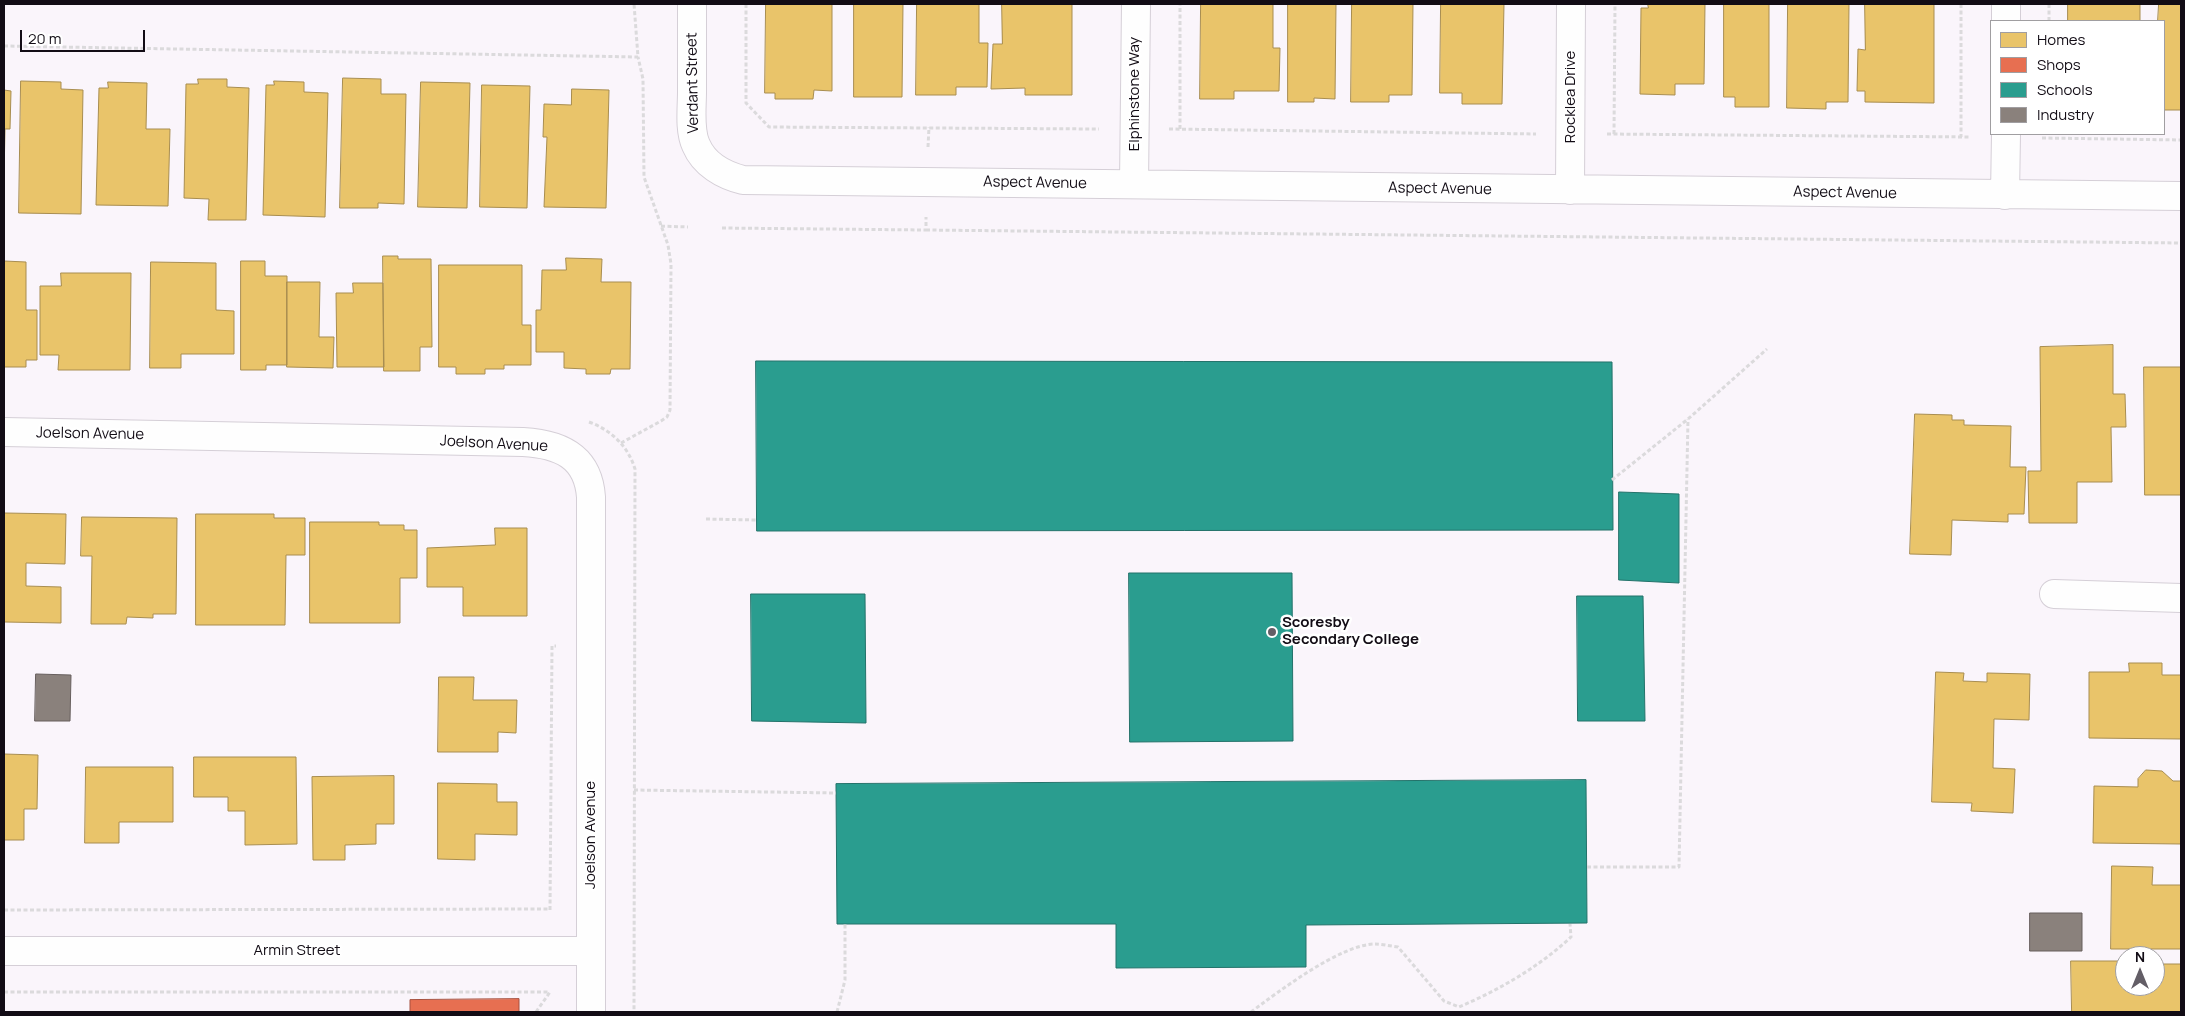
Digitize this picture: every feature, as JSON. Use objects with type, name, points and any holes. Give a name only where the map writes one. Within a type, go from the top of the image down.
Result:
[{"type":"street","name":"Verdant Street","points":[[692,4],[692,122],[695,144],[705,159]]},
{"type":"street","name":"Elphinstone Way","points":[[1134,184],[1136,4]]},
{"type":"street","name":"Rocklea Drive","points":[[1570,190],[1571,4]]},
{"type":"street","points":[[2006,4],[2006,20]]},
{"type":"street","points":[[2005,195],[2006,136]]},
{"type":"street","name":"Aspect Avenue","points":[[705,159],[724,174],[755,181],[2181,196]]},
{"type":"street","name":"Joelson Avenue","points":[[4,432],[524,442],[553,446],[574,457],[586,476],[591,497],[591,1012]]},
{"type":"street","points":[[2054,594],[2181,598]]},
{"type":"street","name":"Armin Street","points":[[4,951],[591,951]]},
{"type":"path","points":[[621,443],[662,421],[667,417],[670,410],[671,264],[668,245],[644,177],[643,79],[638,56],[634,4]]},
{"type":"path","points":[[746,4],[746,103],[769,127],[1108,129]]},
{"type":"path","points":[[1180,4],[1180,129]]},
{"type":"path","points":[[1614,134],[1615,4]]},
{"type":"path","points":[[1961,4],[1961,137]]},
{"type":"path","points":[[2049,4],[2049,20]]},
{"type":"path","points":[[4,46],[638,56]]},
{"type":"path","points":[[1166,129],[1571,134],[2050,136],[2181,140]]},
{"type":"path","points":[[926,214],[926,230]]},
{"type":"path","points":[[662,226],[688,227]]},
{"type":"path","points":[[722,228],[2181,243]]},
{"type":"path","points":[[1612,480],[1688,419],[1766,349]]},
{"type":"path","points":[[1587,868],[1679,867],[1688,419]]},
{"type":"path","points":[[586,421],[604,428],[621,443],[632,458],[634,469],[634,1012]]},
{"type":"path","points":[[706,519],[757,520]]},
{"type":"path","points":[[550,915],[552,646],[559,646]]},
{"type":"path","points":[[634,790],[836,793]]},
{"type":"path","points":[[4,910],[550,909]]},
{"type":"path","points":[[836,1012],[845,980],[845,924]]},
{"type":"path","points":[[1250,1012],[1327,960],[1350,949],[1374,944],[1398,947],[1444,1001],[1459,1007],[1491,994],[1559,949],[1571,937],[1570,924]]},
{"type":"path","points":[[536,1012],[550,992],[550,983]]},
{"type":"path","points":[[4,992],[550,992]]},
{"type":"building: Homes","points":[[766,4],[832,4],[832,91],[814,90],[813,99],[775,99],[775,93],[765,93]]},
{"type":"building: Homes","points":[[854,4],[903,4],[902,97],[854,97]]},
{"type":"building: Homes","points":[[917,4],[979,4],[979,43],[988,43],[987,87],[956,87],[956,95],[916,95]]},
{"type":"building: Homes","points":[[1002,4],[1072,4],[1072,95],[1025,95],[1025,88],[991,89],[993,44],[1002,44]]},
{"type":"building: Homes","points":[[1201,4],[1273,4],[1273,48],[1280,48],[1279,91],[1234,91],[1234,99],[1200,99]]},
{"type":"building: Homes","points":[[1288,4],[1336,4],[1335,99],[1314,98],[1314,102],[1288,102]]},
{"type":"building: Homes","points":[[1352,4],[1413,4],[1412,95],[1389,95],[1389,102],[1351,102]]},
{"type":"building: Homes","points":[[1441,4],[1504,4],[1502,104],[1462,104],[1462,93],[1440,93]]},
{"type":"building: Homes","points":[[1648,4],[1705,4],[1704,84],[1675,84],[1675,95],[1640,94],[1641,8],[1648,8]]},
{"type":"building: Homes","points":[[1724,4],[1769,4],[1769,107],[1735,107],[1735,97],[1724,97]]},
{"type":"building: Homes","points":[[1788,4],[1849,4],[1848,102],[1826,102],[1826,109],[1787,108]]},
{"type":"building: Homes","points":[[1865,4],[1934,4],[1934,103],[1865,102],[1865,91],[1857,91],[1858,49],[1865,50]]},
{"type":"building: Homes","points":[[2068,4],[2140,4],[2140,20],[2068,20]]},
{"type":"building: Homes","points":[[2159,4],[2181,4],[2181,110],[2165,110],[2165,20],[2158,20]]},
{"type":"building: Homes","points":[[343,78],[381,79],[381,94],[406,94],[404,204],[378,203],[378,208],[340,208]]},
{"type":"building: Homes","points":[[198,79],[227,79],[227,87],[249,88],[246,220],[208,220],[209,199],[184,198],[186,84],[198,84]]},
{"type":"building: Homes","points":[[21,81],[61,82],[61,89],[83,90],[81,214],[19,213]]},
{"type":"building: Homes","points":[[274,81],[304,82],[304,92],[328,93],[325,217],[263,215],[266,85],[274,85]]},
{"type":"building: Homes","points":[[108,82],[147,83],[146,129],[170,129],[168,206],[96,205],[99,88],[108,88]]},
{"type":"building: Homes","points":[[421,82],[470,83],[467,208],[418,207]]},
{"type":"building: Homes","points":[[482,85],[530,86],[527,208],[480,207]]},
{"type":"building: Homes","points":[[572,89],[609,90],[606,208],[544,207],[547,137],[543,137],[544,104],[571,105]]},
{"type":"building: Homes","points":[[4,90],[11,91],[10,129],[5,129],[4,177]]},
{"type":"building: Homes","points":[[383,256],[398,256],[398,259],[431,259],[432,347],[420,347],[420,371],[384,371]]},
{"type":"building: Homes","points":[[566,258],[602,259],[601,282],[631,282],[630,369],[611,369],[610,374],[586,374],[586,369],[564,368],[564,352],[536,352],[536,310],[541,310],[542,270],[566,270]]},
{"type":"building: Homes","points":[[4,261],[26,262],[26,310],[37,310],[37,360],[26,360],[26,367],[4,367]]},
{"type":"building: Homes","points":[[241,261],[265,261],[265,276],[287,276],[287,365],[266,365],[266,370],[241,370]]},
{"type":"building: Homes","points":[[151,262],[216,263],[216,310],[234,311],[234,354],[181,354],[181,368],[150,368]]},
{"type":"building: Homes","points":[[439,265],[522,265],[522,325],[531,325],[531,365],[504,365],[504,369],[485,369],[485,374],[456,374],[456,367],[439,367]]},
{"type":"building: Homes","points":[[61,273],[131,273],[130,370],[58,370],[59,355],[40,355],[40,286],[61,286]]},
{"type":"building: Homes","points":[[287,282],[320,282],[319,337],[334,337],[333,368],[287,367]]},
{"type":"building: Homes","points":[[353,283],[383,283],[384,367],[337,367],[336,293],[353,293]]},
{"type":"building: Homes","points":[[2113,345],[2113,394],[2125,394],[2126,427],[2111,427],[2112,482],[2077,482],[2077,523],[2029,523],[2028,471],[2041,471],[2040,347]]},
{"type":"building: Homes","points":[[2144,367],[2181,367],[2181,495],[2145,495]]},
{"type":"building: Homes","points":[[1915,414],[1952,415],[1952,420],[1964,420],[1964,425],[2011,426],[2010,467],[2026,467],[2024,514],[2008,514],[2008,522],[1952,520],[1951,555],[1910,554]]},
{"type":"building: Homes","points":[[4,513],[66,514],[65,564],[26,563],[26,586],[61,587],[61,623],[4,622]]},
{"type":"building: Homes","points":[[196,514],[274,514],[274,518],[305,518],[305,555],[286,555],[285,625],[196,625]]},
{"type":"building: Homes","points":[[82,517],[177,518],[176,614],[153,614],[153,618],[127,617],[126,624],[91,624],[92,556],[81,556]]},
{"type":"building: Homes","points":[[310,522],[379,522],[379,525],[404,525],[404,530],[417,530],[417,578],[400,578],[400,623],[310,623]]},
{"type":"building: Homes","points":[[495,528],[527,528],[527,616],[463,616],[463,587],[427,587],[427,548],[495,545]]},
{"type":"building: Homes","points":[[2129,663],[2162,663],[2162,675],[2181,675],[2181,739],[2089,738],[2089,672],[2129,672]]},
{"type":"building: Homes","points":[[1936,672],[1964,673],[1963,681],[1987,682],[1987,673],[2030,674],[2029,720],[1994,719],[1993,768],[2015,769],[2013,813],[1971,811],[1972,803],[1932,802]]},
{"type":"building: Homes","points":[[439,677],[474,677],[473,700],[517,700],[516,733],[498,732],[498,752],[438,752]]},
{"type":"building: Homes","points":[[4,754],[38,755],[37,809],[24,809],[24,840],[4,840]]},
{"type":"building: Homes","points":[[194,757],[296,757],[297,844],[245,845],[245,811],[228,811],[228,797],[194,797]]},
{"type":"building: Homes","points":[[86,767],[173,767],[173,822],[119,822],[119,843],[85,843]]},
{"type":"building: Homes","points":[[2146,770],[2162,771],[2173,781],[2181,781],[2181,844],[2093,843],[2094,786],[2138,787],[2138,779]]},
{"type":"building: Homes","points":[[394,776],[394,824],[376,824],[376,844],[345,845],[345,860],[313,860],[312,777]]},
{"type":"building: Homes","points":[[438,783],[497,784],[497,802],[517,802],[517,835],[475,834],[475,860],[438,859]]},
{"type":"building: Homes","points":[[2112,866],[2153,867],[2152,885],[2181,885],[2181,949],[2165,949],[2165,946],[2115,946],[2115,949],[2111,949]]},
{"type":"building: Homes","points":[[2071,961],[2115,961],[2115,996],[2165,996],[2165,964],[2181,964],[2181,1012],[2072,1012]]},
{"type":"building: Shops","points":[[519,999],[519,1012],[410,1012],[410,1000]]},
{"type":"building: Schools","points":[[756,361],[1612,362],[1613,530],[757,531]]},
{"type":"building: Schools","points":[[1619,492],[1679,494],[1679,583],[1619,580]]},
{"type":"building: Schools","points":[[1129,573],[1292,573],[1293,741],[1130,742]]},
{"type":"building: Schools","points":[[751,594],[865,594],[866,723],[752,721]]},
{"type":"building: Schools","points":[[1577,596],[1643,596],[1645,721],[1578,721]]},
{"type":"building: Schools","points":[[1586,780],[1587,923],[1306,925],[1306,967],[1116,968],[1116,924],[837,924],[836,784]]},
{"type":"building: Industry","points":[[36,674],[71,675],[70,721],[35,721]]},
{"type":"building: Industry","points":[[2030,913],[2082,913],[2082,951],[2030,951]]},
{"type":"place","name":"Scoresby Secondary College","points":[[1272,632]]}]
